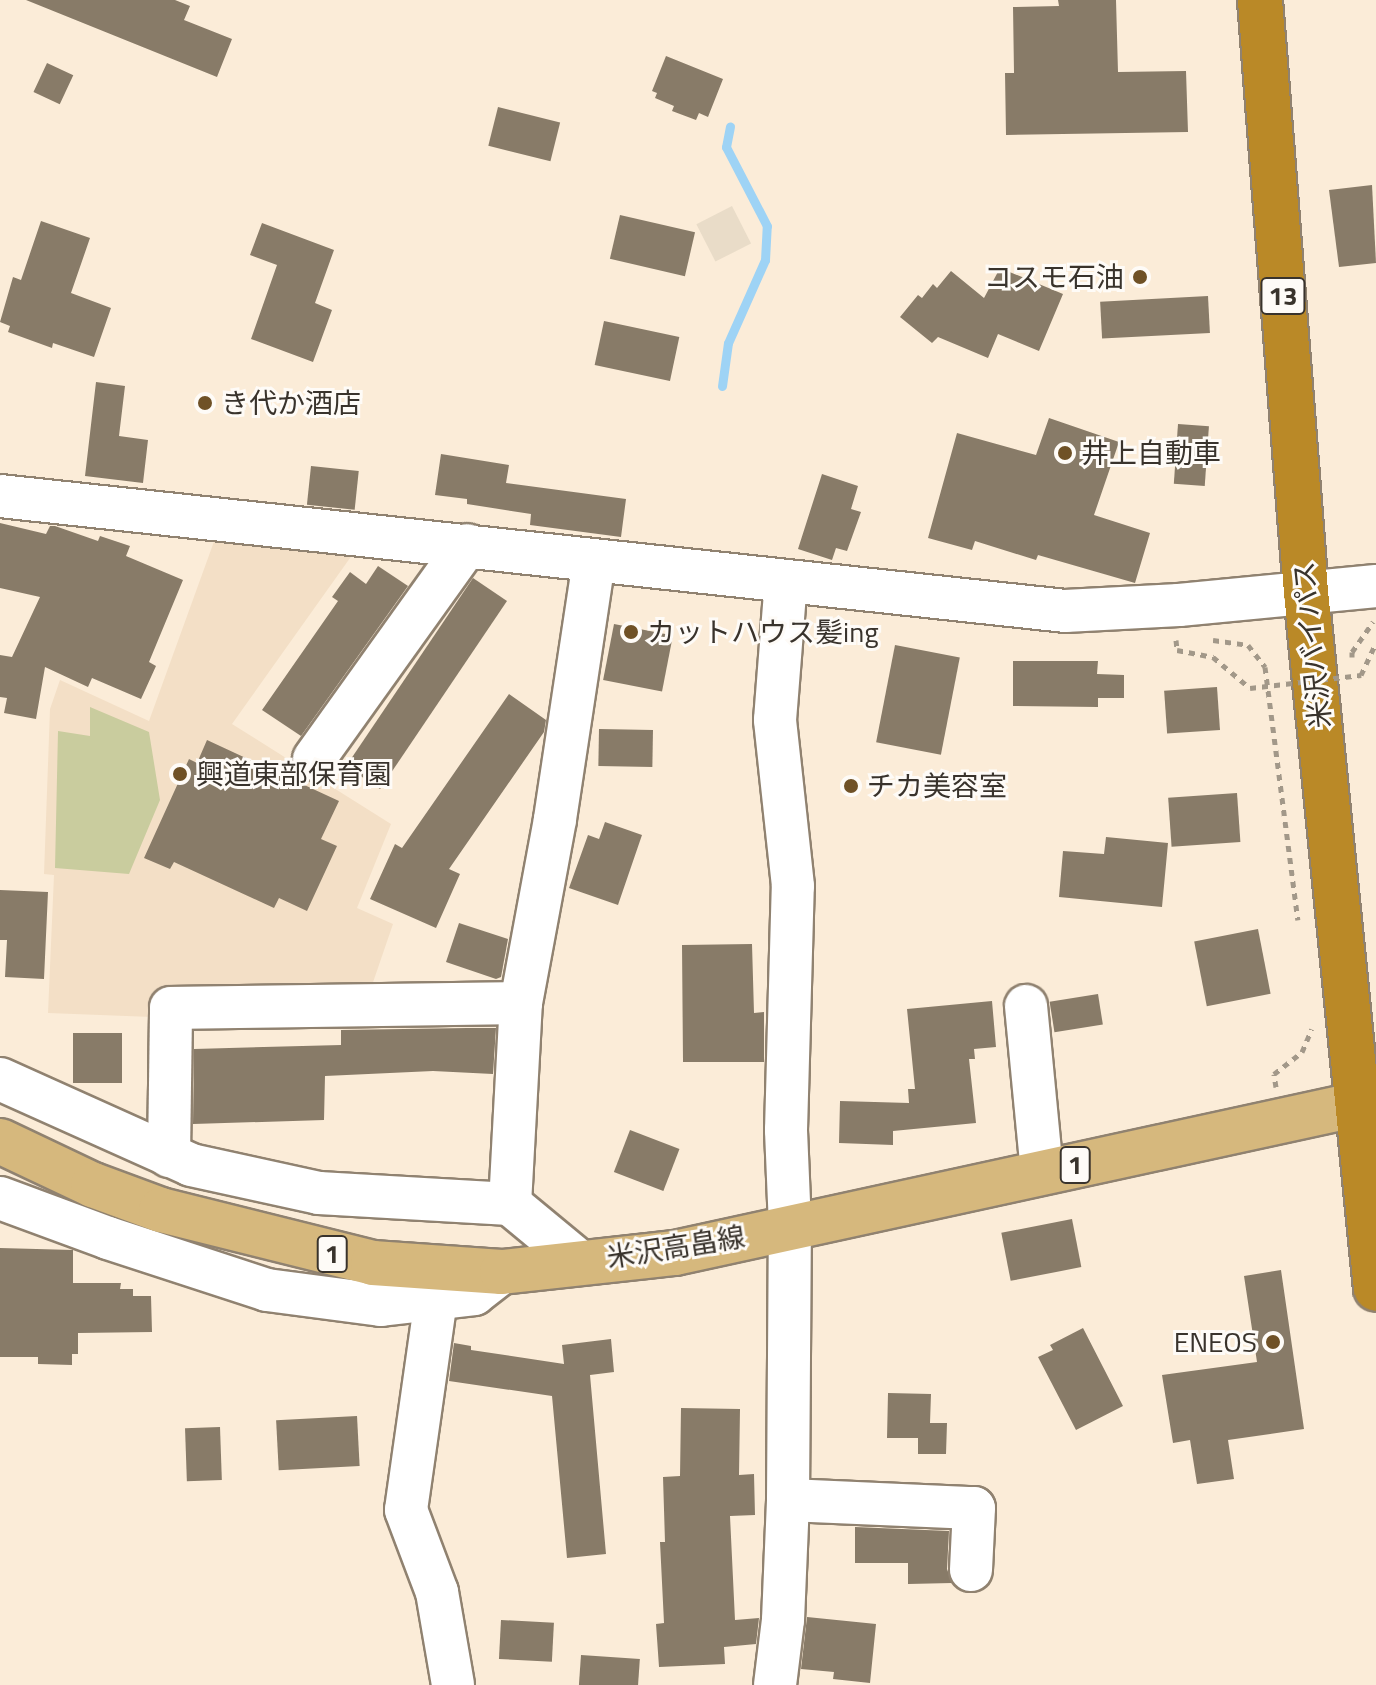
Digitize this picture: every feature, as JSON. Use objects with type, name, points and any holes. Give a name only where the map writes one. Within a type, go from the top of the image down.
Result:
[{"type":"highway","name":"米沢バイパス","points":[[1260,0],[1306,592],[1370,1101],[1376,1288]]},
{"type":"main road","name":"米沢高畠線","points":[[0,1141],[93,1185],[161,1210],[373,1263],[502,1272],[675,1253],[1370,1101]]},
{"type":"street","points":[[0,496],[1065,611],[1179,605],[1376,586]]},
{"type":"street","points":[[314,759],[467,545]]},
{"type":"street","points":[[510,1204],[521,1003],[555,819],[594,561]]},
{"type":"street","points":[[775,1685],[783,1620],[788,1500],[790,1226],[786,1130],[793,886],[775,720],[786,581]]},
{"type":"street","points":[[169,1156],[171,1008],[521,1003]]},
{"type":"street","points":[[1026,1006],[1042,1172]]},
{"type":"street","points":[[0,1079],[191,1165],[319,1193],[510,1204],[580,1262]]},
{"type":"street","points":[[0,1198],[108,1238],[267,1290],[381,1305],[474,1294],[502,1272]]},
{"type":"street","points":[[436,1299],[406,1510],[437,1592],[453,1685]]},
{"type":"street","points":[[788,1500],[974,1508],[971,1570]]},
{"type":"path","points":[[1190,637],[1176,635],[1177,650],[1213,657],[1250,688],[1361,675],[1376,643]]},
{"type":"path","points":[[1205,639],[1248,645],[1265,667],[1300,934]]},
{"type":"path","points":[[1274,1074],[1302,1052],[1312,1028]]},
{"type":"shaded area","points":[[732,206],[751,243],[715,262],[696,224]]},
{"type":"shaded area","name":"興道東部保育園","points":[[216,536],[355,551],[232,724],[391,824],[357,908],[393,924],[369,994],[154,991],[152,1017],[48,1013],[54,875],[44,874],[50,709],[60,680],[149,721]]},
{"type":"green space","points":[[90,707],[149,732],[160,800],[129,874],[55,868],[58,731],[90,736]]},
{"type":"building","points":[[26,0],[175,0],[190,6],[184,20],[232,39],[217,77]]},
{"type":"building","points":[[1058,0],[1116,0],[1118,72],[1186,71],[1188,132],[1006,135],[1005,73],[1014,73],[1013,7],[1059,6]]},
{"type":"building","points":[[666,56],[723,79],[708,117],[699,113],[696,120],[672,111],[674,106],[655,98],[657,93],[652,91]]},
{"type":"building","points":[[47,63],[73,75],[60,104],[33,92]]},
{"type":"building","points":[[498,107],[560,122],[550,161],[488,146]]},
{"type":"building","points":[[1372,185],[1376,263],[1339,267],[1329,190]]},
{"type":"building","points":[[620,215],[695,232],[685,276],[610,259]]},
{"type":"building","points":[[41,221],[90,238],[71,293],[111,308],[94,357],[53,343],[52,348],[8,332],[10,326],[0,322],[13,277],[21,280]]},
{"type":"building","points":[[262,223],[334,250],[315,303],[332,310],[313,362],[251,339],[277,265],[250,255]]},
{"type":"building","points":[[1000,268],[1063,294],[1039,351],[998,334],[988,358],[938,337],[932,343],[900,317],[918,295],[922,298],[933,284],[937,288],[951,271],[984,298]]},
{"type":"building","points":[[1208,296],[1210,333],[1102,339],[1100,302]]},
{"type":"building","points":[[604,321],[679,337],[670,381],[595,365]]},
{"type":"building","points":[[96,382],[125,386],[119,436],[148,440],[143,483],[85,476]]},
{"type":"building","points":[[1049,418],[1119,442],[1094,515],[1150,533],[1135,583],[1038,555],[1036,560],[975,541],[972,550],[928,538],[957,433],[1036,455]]},
{"type":"building","points":[[1178,424],[1209,426],[1205,486],[1174,484]]},
{"type":"building","points":[[441,454],[509,465],[506,483],[626,499],[621,537],[530,525],[531,514],[467,504],[467,499],[435,495]]},
{"type":"building","points":[[311,466],[359,471],[355,510],[307,505]]},
{"type":"building","points":[[822,474],[858,486],[851,509],[861,512],[847,551],[836,548],[832,560],[798,549]]},
{"type":"building","points":[[0,523],[46,534],[50,526],[55,526],[98,541],[100,536],[130,546],[126,556],[183,580],[149,662],[156,666],[141,699],[92,678],[88,687],[45,667],[36,719],[4,713],[7,698],[0,697],[0,655],[12,657],[40,597],[0,588]]},
{"type":"building","points":[[378,566],[408,586],[301,736],[262,710],[338,601],[332,597],[350,572],[366,584]]},
{"type":"building","points":[[473,578],[507,601],[380,789],[346,766]]},
{"type":"building","points":[[614,624],[673,635],[662,691],[603,680]]},
{"type":"building","points":[[895,645],[960,658],[941,755],[876,742]]},
{"type":"building","points":[[1013,661],[1098,661],[1097,674],[1124,675],[1124,698],[1098,698],[1098,707],[1013,706]]},
{"type":"building","points":[[1217,687],[1220,730],[1167,734],[1164,691]]},
{"type":"building","points":[[509,694],[546,720],[544,732],[449,869],[460,874],[436,928],[370,899],[395,844],[402,848]]},
{"type":"building","points":[[599,729],[653,730],[652,767],[598,766]]},
{"type":"building","points":[[207,740],[339,801],[321,839],[337,846],[307,911],[279,898],[274,908],[174,862],[170,869],[144,858],[189,759],[197,763]]},
{"type":"building","points":[[1237,793],[1240,842],[1172,847],[1168,798]]},
{"type":"building","points":[[605,822],[642,835],[618,905],[569,888],[588,835],[599,839]]},
{"type":"building","points":[[1106,837],[1168,843],[1162,907],[1059,897],[1063,851],[1104,854]]},
{"type":"building","points":[[0,890],[48,892],[44,979],[5,977],[7,940],[0,940]]},
{"type":"building","points":[[459,923],[508,939],[501,977],[496,979],[446,962]]},
{"type":"building","points":[[1258,929],[1271,994],[1207,1006],[1194,941]]},
{"type":"building","points":[[752,944],[754,1013],[764,1012],[764,1062],[683,1062],[682,945]]},
{"type":"building","points":[[1098,994],[1103,1025],[1054,1032],[1050,1002]]},
{"type":"building","points":[[992,1001],[996,1047],[974,1049],[975,1059],[969,1059],[976,1123],[893,1131],[893,1145],[839,1143],[840,1101],[909,1103],[908,1089],[915,1089],[907,1009]]},
{"type":"building","points":[[496,1028],[493,1074],[433,1071],[325,1076],[324,1120],[193,1124],[194,1049],[341,1045],[341,1030]]},
{"type":"building","points":[[73,1033],[122,1033],[122,1083],[73,1083]]},
{"type":"building","points":[[630,1130],[679,1149],[663,1191],[614,1172]]},
{"type":"building","points":[[1072,1219],[1081,1267],[1011,1281],[1001,1233]]},
{"type":"building","points":[[0,1248],[73,1250],[73,1283],[121,1283],[120,1289],[133,1289],[133,1296],[151,1296],[152,1332],[78,1333],[78,1354],[72,1354],[72,1365],[38,1364],[38,1357],[0,1357]]},
{"type":"building","points":[[1281,1270],[1304,1429],[1228,1440],[1234,1479],[1197,1484],[1190,1440],[1173,1443],[1162,1375],[1257,1362],[1244,1276]]},
{"type":"building","points":[[1083,1328],[1123,1406],[1076,1430],[1038,1357],[1053,1350],[1050,1345]]},
{"type":"building","points":[[611,1339],[614,1372],[590,1375],[606,1554],[567,1558],[552,1396],[449,1381],[454,1343],[471,1346],[471,1350],[564,1364],[562,1345]]},
{"type":"building","points":[[888,1393],[931,1394],[930,1423],[947,1423],[946,1454],[918,1454],[918,1438],[887,1438]]},
{"type":"building","points":[[681,1408],[740,1409],[739,1475],[754,1474],[755,1515],[730,1516],[735,1620],[759,1618],[756,1644],[724,1647],[725,1664],[659,1667],[656,1624],[664,1623],[660,1542],[665,1542],[663,1477],[680,1476]]},
{"type":"building","points":[[357,1416],[360,1466],[279,1470],[276,1420]]},
{"type":"building","points":[[220,1427],[222,1480],[187,1481],[185,1428]]},
{"type":"building","points":[[855,1527],[949,1531],[947,1569],[952,1583],[908,1584],[908,1563],[855,1563]]},
{"type":"building","points":[[807,1617],[876,1624],[870,1683],[833,1679],[834,1672],[801,1669]]},
{"type":"building","points":[[501,1620],[554,1623],[552,1662],[499,1659]]},
{"type":"building","points":[[581,1655],[640,1659],[638,1685],[579,1685]]},
{"type":"waterway","points":[[722,386],[728,343],[765,260],[767,226],[726,147],[730,126]]},
{"type":"place","name":"コスモ石油","points":[[1140,277]]},
{"type":"place","name":"き代か酒店","points":[[205,403]]},
{"type":"place","name":"井上自動車","points":[[1065,453]]},
{"type":"place","name":"カットハウス髪ing","points":[[631,632]]},
{"type":"place","name":"興道東部保育園","points":[[180,774]]},
{"type":"place","name":"チカ美容室","points":[[851,786]]},
{"type":"place","name":"ENEOS","points":[[1273,1342]]}]
